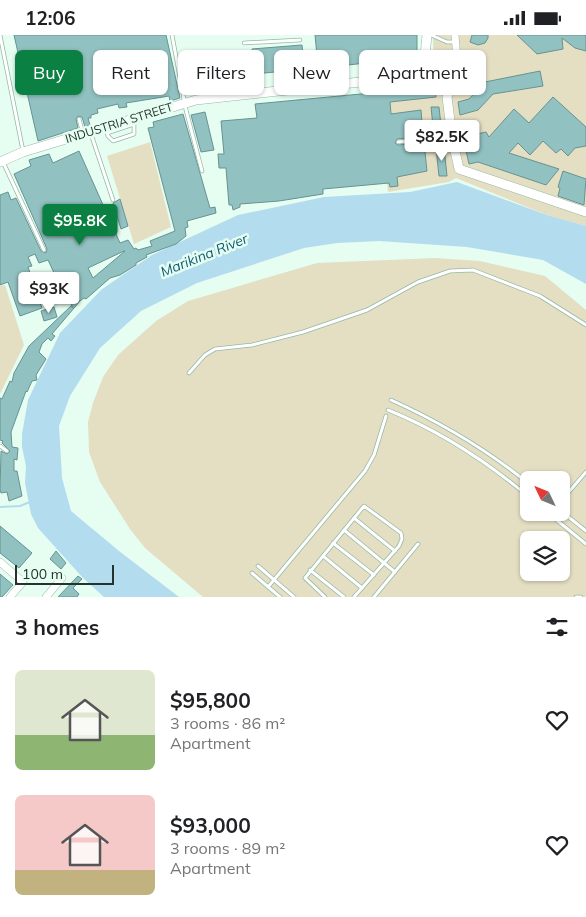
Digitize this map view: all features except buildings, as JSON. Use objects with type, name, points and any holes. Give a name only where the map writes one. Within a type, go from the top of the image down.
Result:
[{"type":"street","points":[[426,50],[427,35]]},
{"type":"street","name":"INDUSTRIA STREET","points":[[1,162],[23,152],[86,133],[106,131],[185,103],[281,89],[359,82]]},
{"type":"street","points":[[448,95],[452,137],[459,169],[586,212]]},
{"type":"street","points":[[0,562],[26,581],[10,597]]},
{"type":"street","points":[[46,597],[62,577]]},
{"type":"lane","points":[[0,35],[23,152]]},
{"type":"lane","points":[[172,35],[185,103],[202,171]]},
{"type":"lane","points":[[431,35],[447,42],[455,39]]},
{"type":"lane","points":[[244,43],[300,40]]},
{"type":"lane","points":[[78,119],[86,133],[113,199]]},
{"type":"lane","points":[[106,131],[113,141],[128,138],[134,134],[134,122]]},
{"type":"lane","points":[[398,142],[429,139]]},
{"type":"lane","points":[[1,162],[44,250]]},
{"type":"lane","points":[[189,373],[205,355],[215,349],[252,345],[303,332],[367,310],[418,282],[450,271],[473,270],[540,296],[586,325]]},
{"type":"lane","points":[[391,400],[465,437],[491,454],[520,477]]},
{"type":"lane","points":[[388,410],[454,442],[502,474],[520,489]]},
{"type":"lane","points":[[268,587],[365,471],[374,455],[386,416]]},
{"type":"lane","points":[[0,446],[7,451]]},
{"type":"lane","points":[[570,491],[586,472]]},
{"type":"lane","points":[[325,597],[305,580],[310,570],[364,506],[401,533],[402,542],[354,597]]},
{"type":"lane","points":[[354,518],[395,551]]},
{"type":"lane","points":[[570,518],[586,531]]},
{"type":"lane","points":[[559,521],[586,544]]},
{"type":"lane","points":[[344,530],[395,572]]},
{"type":"lane","points":[[333,543],[374,575]]},
{"type":"lane","points":[[374,597],[418,544]]},
{"type":"lane","points":[[323,556],[362,589]]},
{"type":"lane","points":[[258,566],[294,597]]},
{"type":"lane","points":[[310,570],[344,597]]},
{"type":"lane","points":[[252,573],[280,597]]},
{"type":"lane","points":[[576,597],[581,597]]},
{"type":"shaded area","points":[[433,35],[586,35],[586,226],[547,215],[456,178],[449,182],[388,192],[378,95],[486,95],[486,50],[433,50]]},
{"type":"shaded area","points":[[150,142],[171,227],[134,244],[107,156]]},
{"type":"shaded area","points":[[435,258],[480,261],[545,276],[586,310],[586,597],[203,597],[145,548],[130,529],[100,482],[89,452],[88,422],[103,377],[118,355],[156,321],[188,301],[317,263]]},
{"type":"shaded area","points":[[5,285],[24,345],[0,394],[0,286]]},
{"type":"water","name":"Marikina River","points":[[457,182],[547,215],[586,226],[586,284],[543,260],[467,247],[379,241],[337,243],[304,248],[197,283],[141,311],[100,348],[70,396],[59,426],[62,478],[71,511],[179,597],[104,597],[83,578],[38,528],[31,514],[25,483],[26,466],[22,447],[22,434],[28,400],[60,333],[101,290],[152,255],[238,215],[324,197],[410,192]]},
{"type":"waterway","points":[[0,507],[20,506],[30,502]]}]
